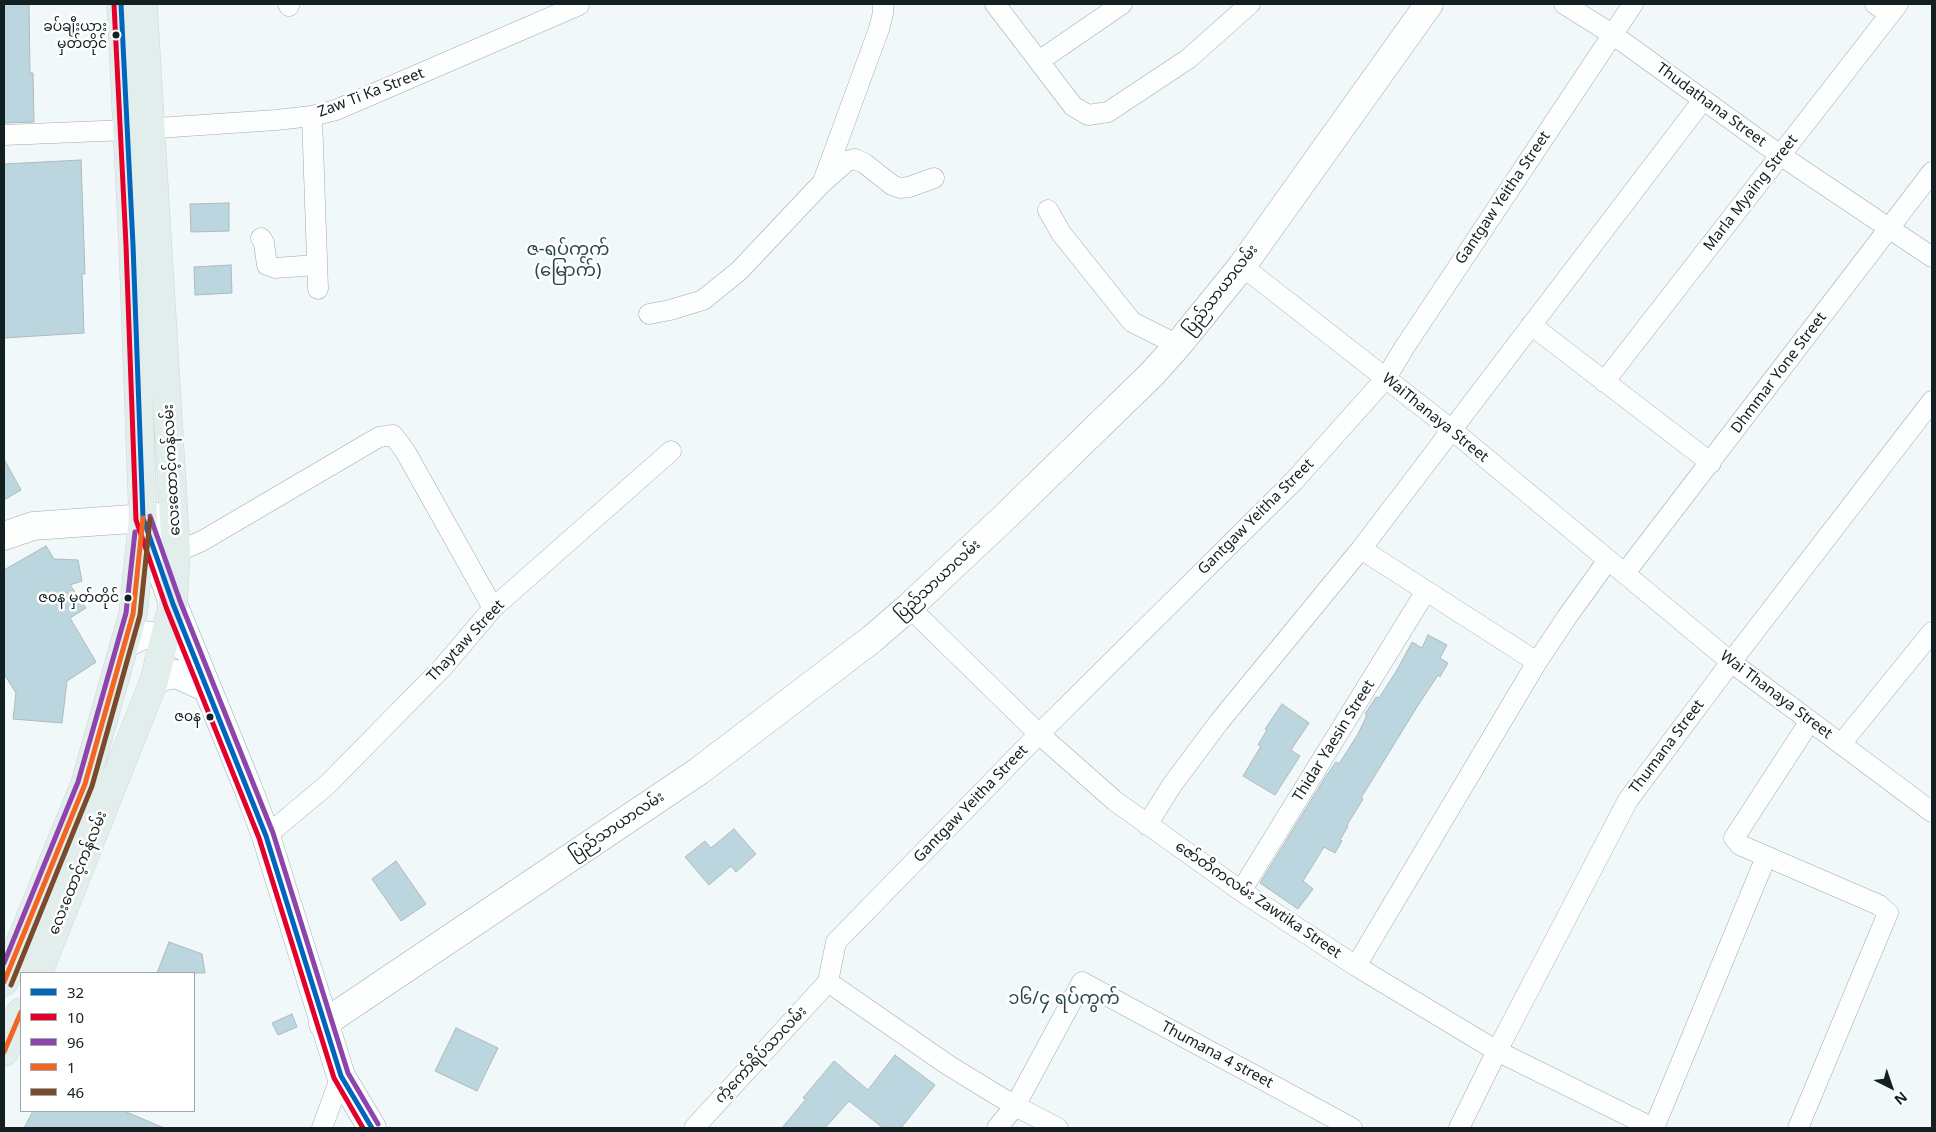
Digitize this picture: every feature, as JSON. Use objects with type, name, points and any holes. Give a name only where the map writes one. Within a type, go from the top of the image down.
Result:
[{"type":"main road","name":"လေးထောင့်ကန်လမ်း","points":[[121,4],[139,130]]},
{"type":"main road","name":"လေးထောင့်ကန်လမ်း","points":[[40,968],[154,681],[173,604],[176,552],[174,516],[145,244],[139,130],[143,4]]},
{"type":"main road","name":"လေးထောင့်ကန်လမ်း","points":[[9,969],[85,784],[133,614],[143,518],[145,244]]},
{"type":"main road","points":[[4,1052],[20,1014]]},
{"type":"street","name":"Zaw Ti Ka Street","points":[[4,135],[139,130],[312,116],[336,110],[579,4]]},
{"type":"street","points":[[822,183],[879,29],[883,4]]},
{"type":"street","points":[[995,4],[1073,106],[1088,115],[1108,112],[1188,59],[1250,4]]},
{"type":"street","points":[[1039,61],[1122,4]]},
{"type":"street","name":"ပြည်သာယာလမ်း","points":[[324,1024],[699,771],[872,640],[909,607],[1152,374],[1178,344],[1242,266],[1429,4]]},
{"type":"street","name":"Thudathana Street","points":[[1564,4],[1612,34],[1780,155],[1932,257]]},
{"type":"street","name":"Gantgaw Yeitha Street","points":[[828,982],[836,942],[1039,734],[1294,481],[1386,378],[1404,348],[1633,4]]},
{"type":"street","name":"Marla Myaing Street","points":[[1604,382],[1780,155],[1888,7]]},
{"type":"street","points":[[1147,825],[1172,785],[1220,722],[1362,549],[1703,100]]},
{"type":"street","points":[[312,116],[318,289]]},
{"type":"street","points":[[649,314],[703,300],[739,271],[822,183],[847,161],[855,159],[864,163],[892,185],[900,188],[909,187],[934,178]]},
{"type":"street","name":"Dhmmar Yone Street","points":[[1625,574],[1932,172]]},
{"type":"street","points":[[1048,210],[1061,234],[1132,322],[1178,344]]},
{"type":"street","points":[[261,238],[264,244],[266,265],[275,268],[316,265]]},
{"type":"street","name":"WaiThanaya Street","points":[[1242,266],[1452,430],[1625,574]]},
{"type":"street","points":[[1531,325],[1711,462]]},
{"type":"street","name":"Thumana Street","points":[[1459,1128],[1496,1051],[1628,800],[1730,662],[1932,401]]},
{"type":"street","points":[[176,552],[202,541],[379,437],[393,435],[405,451],[493,608]]},
{"type":"street","name":"Thaytaw Street","points":[[266,836],[328,785],[443,667],[493,608],[671,451]]},
{"type":"street","points":[[4,536],[33,526],[174,516]]},
{"type":"street","points":[[143,518],[192,654],[266,836],[341,1076],[372,1128]]},
{"type":"street","points":[[1362,549],[1537,662]]},
{"type":"street","points":[[1356,966],[1537,662],[1566,617],[1608,560]]},
{"type":"street","name":"Wai Thanaya Street","points":[[1625,574],[1730,662],[1932,812]]},
{"type":"street","name":"Thidar Yaesin Street","points":[[1241,891],[1426,591]]},
{"type":"street","name":"ဇော်တိကလမ်း Zawtika Street","points":[[909,607],[1039,734],[1115,802],[1241,891],[1356,966],[1496,1051],[1653,1128]]},
{"type":"street","points":[[1841,744],[1926,652],[1932,632]]},
{"type":"street","points":[[125,644],[143,635],[164,637],[178,642],[192,654]]},
{"type":"street","points":[[154,681],[176,674],[207,688]]},
{"type":"street","points":[[1798,1128],[1888,913],[1879,905],[1740,845],[1734,838],[1810,721]]},
{"type":"street","points":[[1653,1128],[1766,857]]},
{"type":"street","points":[[9,969],[40,968]]},
{"type":"street","points":[[828,982],[948,1065],[1014,1106],[1058,1128]]},
{"type":"street","name":"ကံ့ကော်ရိပ်သာလမ်း","points":[[694,1128],[828,982]]},
{"type":"street","name":"Thumana 4 street","points":[[1014,1106],[1082,982],[1352,1128]]},
{"type":"street","points":[[322,1128],[341,1076]]},
{"type":"street","points":[[996,1128],[1014,1106]]},
{"type":"building","points":[[4,4],[29,4],[30,73],[33,73],[34,122],[4,123]]},
{"type":"building","points":[[81,160],[85,274],[82,274],[84,333],[4,338],[4,164]]},
{"type":"building","points":[[229,203],[229,231],[191,232],[190,204]]},
{"type":"building","points":[[231,265],[232,293],[195,295],[194,267]]},
{"type":"building","points":[[4,459],[21,490],[4,500]]},
{"type":"building","points":[[46,546],[54,559],[78,560],[82,581],[70,585],[86,608],[70,618],[96,662],[67,681],[62,723],[13,719],[16,693],[4,674],[4,570]]},
{"type":"building","points":[[1428,635],[1447,645],[1440,658],[1448,663],[1440,677],[1438,675],[1417,707],[1361,798],[1363,799],[1347,825],[1340,840],[1342,841],[1335,853],[1324,847],[1303,881],[1313,889],[1298,909],[1260,883],[1326,776],[1336,762],[1339,764],[1358,734],[1367,715],[1365,714],[1376,697],[1379,698],[1412,642],[1422,648]]},
{"type":"building","points":[[1282,704],[1309,723],[1291,750],[1300,756],[1275,795],[1243,776],[1261,746],[1258,745],[1267,730],[1265,729]]},
{"type":"building","points":[[734,829],[756,854],[736,872],[731,866],[709,885],[685,857],[705,841],[711,848]]},
{"type":"building","points":[[396,861],[426,904],[401,921],[372,879]]},
{"type":"building","points":[[169,942],[202,954],[205,973],[157,972]]},
{"type":"building","points":[[292,1014],[297,1027],[278,1035],[272,1023]]},
{"type":"building","points":[[456,1028],[498,1048],[477,1091],[435,1071]]},
{"type":"building","points":[[895,1055],[935,1085],[901,1128],[883,1128],[849,1101],[825,1128],[782,1128],[806,1099],[803,1098],[834,1061],[868,1090]]},
{"type":"building","points":[[32,1112],[126,1112],[164,1128],[24,1128]]},
{"type":"transit line","name":"10","points":[[114,4],[126,245],[136,520],[166,607],[259,838],[334,1078],[363,1128]]},
{"type":"transit line","name":"32","points":[[121,4],[133,245],[143,518],[173,604],[266,836],[341,1076],[372,1128]]},
{"type":"transit line","name":"96","points":[[150,516],[180,601],[273,833],[348,1073],[378,1124]]},
{"type":"transit line","name":"1","points":[[4,982],[85,784],[133,614],[143,518]]},
{"type":"transit line","name":"46","points":[[11,985],[92,786],[140,615],[150,519]]},
{"type":"transit line","name":"96","points":[[4,963],[78,782],[126,613],[135,532]]},
{"type":"transit line","name":"1","points":[[4,1052],[20,1014]]},
{"type":"place","name":"ခပ်ချီးယား မှတ်တိုင်","points":[[116,35]]},
{"type":"place","name":"ဇဝန မှတ်တိုင်","points":[[128,598]]},
{"type":"place","name":"ဇ၀န","points":[[210,717]]},
{"type":"district","name":"ဇ-ရပ်ကွက် (မြောက်)","points":[[568,260]]},
{"type":"district","name":"၁၆/၄ ရပ်ကွက်","points":[[1064,999]]}]
